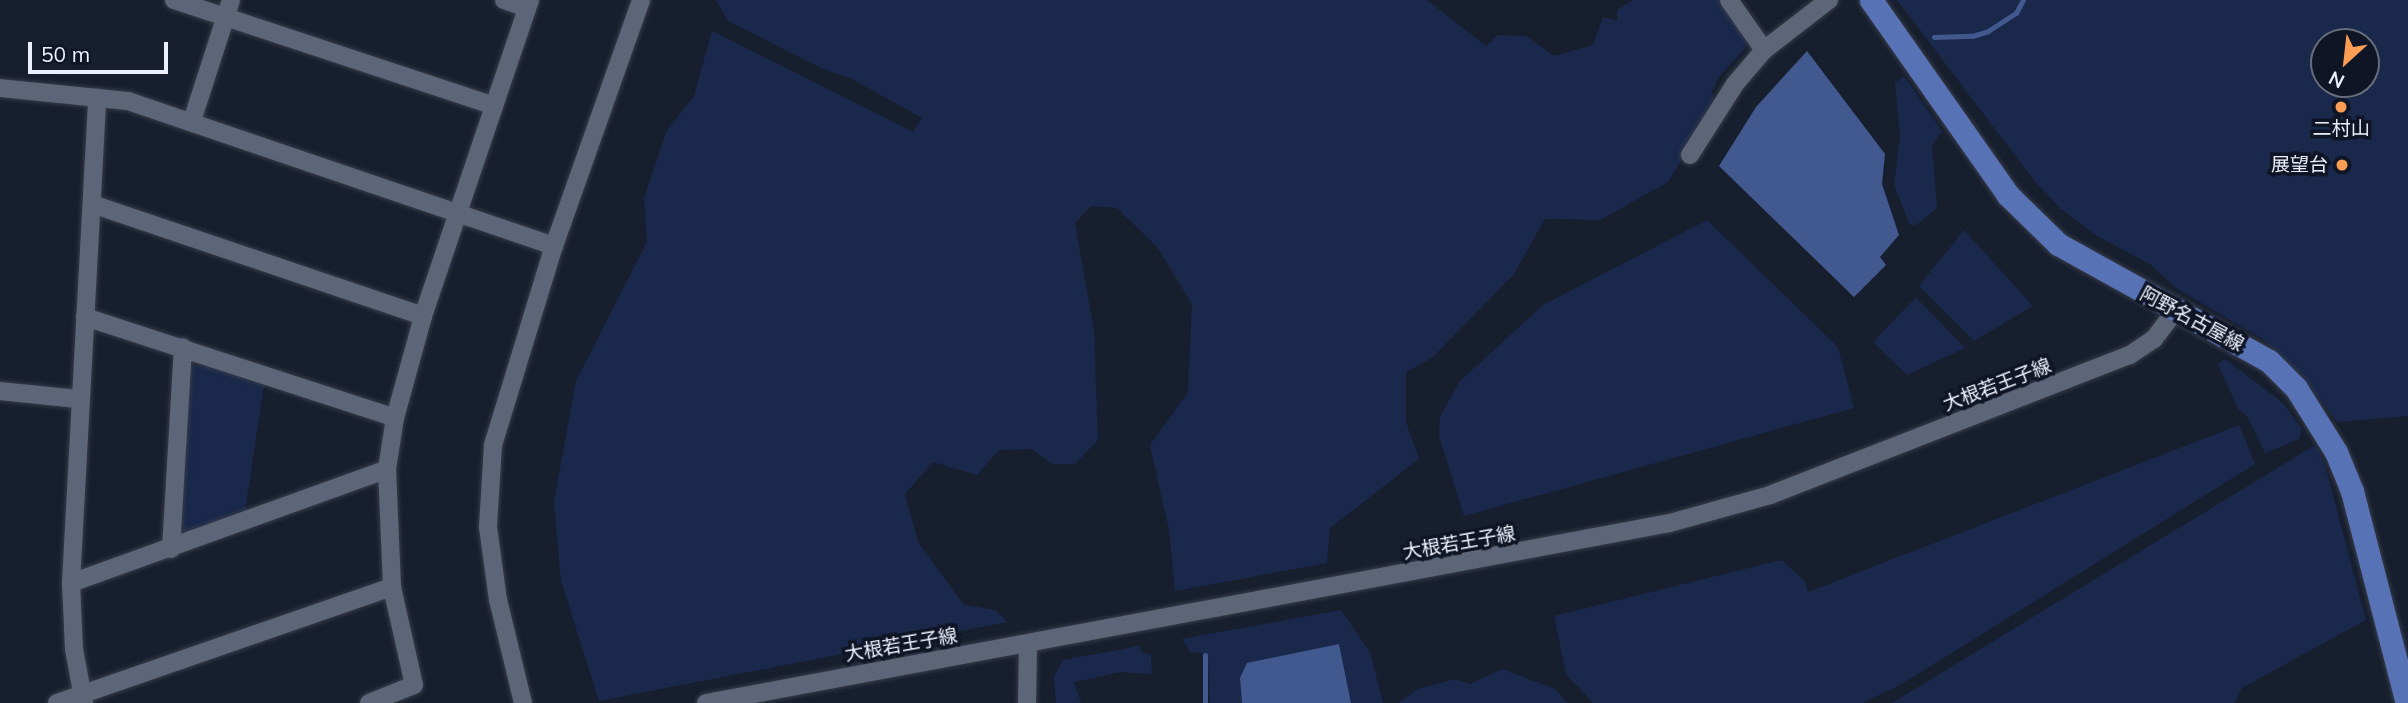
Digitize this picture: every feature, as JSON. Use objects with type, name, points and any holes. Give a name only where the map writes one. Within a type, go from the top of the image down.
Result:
[{"type":"main road","name":"阿野名古屋線","points":[[1871,0],[2008,195],[2058,244],[2269,361],[2297,388],[2318,419],[2352,491],[2407,703]]},
{"type":"street","points":[[174,0],[228,7],[494,106]]},
{"type":"street","points":[[369,703],[414,685],[392,587],[387,469],[395,418],[423,316],[460,214],[528,4],[504,0]]},
{"type":"street","points":[[523,703],[498,600],[488,527],[488,483],[501,419],[554,246],[641,0]]},
{"type":"street","points":[[1729,0],[1764,50]]},
{"type":"street","points":[[1690,155],[1735,84],[1764,50],[1829,0]]},
{"type":"street","points":[[192,121],[228,7]]},
{"type":"street","points":[[0,88],[128,101],[554,246]]},
{"type":"street","points":[[82,698],[71,583],[78,399],[97,98]]},
{"type":"street","points":[[92,204],[423,316]]},
{"type":"street","name":"大根若王子線","points":[[706,703],[783,696],[1027,643],[1572,544],[1770,495],[2130,355],[2154,339],[2177,308]]},
{"type":"street","points":[[85,317],[395,418]]},
{"type":"street","points":[[172,549],[183,347]]},
{"type":"street","points":[[0,391],[78,399]]},
{"type":"street","points":[[71,583],[172,549],[387,469]]},
{"type":"street","points":[[57,703],[82,698],[392,587]]},
{"type":"street","points":[[1027,643],[1027,703]]},
{"type":"shaded area","points":[[716,0],[1427,0],[1486,46],[1498,35],[1526,36],[1554,56],[1593,45],[1603,17],[1617,21],[1617,10],[1633,0],[1722,0],[1747,37],[1746,47],[1719,77],[1712,92],[1714,107],[1668,182],[1600,220],[1545,219],[1514,274],[1432,358],[1406,372],[1406,422],[1419,459],[1330,528],[1327,563],[1175,591],[1169,530],[1150,445],[1188,392],[1192,304],[1157,247],[1117,208],[1091,206],[1075,223],[1094,330],[1098,440],[1075,464],[1052,464],[1032,449],[999,450],[977,475],[933,462],[905,494],[918,542],[964,605],[996,610],[1007,622],[599,701],[561,581],[554,502],[576,381],[647,242],[644,198],[667,130],[694,96],[712,31],[913,132],[922,118],[852,79],[823,69],[728,21]]},
{"type":"shaded area","points":[[1897,0],[2408,0],[2408,416],[2337,422],[2310,386],[2264,340],[2176,288],[2150,264],[2097,236],[2061,209],[2036,183]]},
{"type":"shaded area","points":[[1807,51],[1885,154],[1882,184],[1899,235],[1880,257],[1886,265],[1854,297],[1719,166],[1756,107]]},
{"type":"shaded area","points":[[1904,76],[1942,131],[1932,145],[1937,208],[1915,226],[1909,223],[1894,185],[1900,136],[1895,83]]},
{"type":"shaded area","points":[[1707,220],[1838,347],[1854,408],[1464,516],[1439,436],[1440,417],[1459,382],[1543,305]]},
{"type":"shaded area","points":[[1964,230],[2033,306],[1974,341],[1919,286]]},
{"type":"shaded area","points":[[1916,297],[1965,348],[1907,375],[1873,342]]},
{"type":"shaded area","points":[[2225,359],[2283,403],[2302,429],[2299,439],[2265,453],[2247,416],[2238,409],[2218,364]]},
{"type":"shaded area","points":[[199,363],[264,385],[245,512],[188,534],[180,529],[190,367]]},
{"type":"shaded area","points":[[2239,425],[2255,464],[1902,684],[1862,703],[1593,703],[1566,674],[1554,616],[1781,560],[1805,581],[1808,592]]},
{"type":"shaded area","points":[[2315,445],[2324,461],[2366,620],[2242,688],[2234,703],[1892,703]]},
{"type":"shaded area","points":[[1341,610],[1370,652],[1383,703],[1351,703],[1339,645],[1240,678],[1242,703],[1210,703],[1208,654],[1190,652],[1182,639]]},
{"type":"shaded area","points":[[1339,644],[1351,703],[1242,703],[1240,678],[1247,663]]},
{"type":"shaded area","points":[[1139,646],[1142,653],[1151,654],[1152,674],[1121,672],[1074,682],[1081,703],[1056,703],[1054,677],[1063,660]]},
{"type":"shaded area","points":[[1502,669],[1555,689],[1568,703],[1398,703],[1420,688],[1456,679],[1470,684]]},
{"type":"waterway","points":[[1934,37],[1972,36],[1988,31],[2016,13],[2023,0]]},
{"type":"waterway","points":[[1205,655],[1205,703]]},
{"type":"place","name":"二村山","points":[[2341,107]]},
{"type":"place","name":"展望台","points":[[2342,165]]}]
